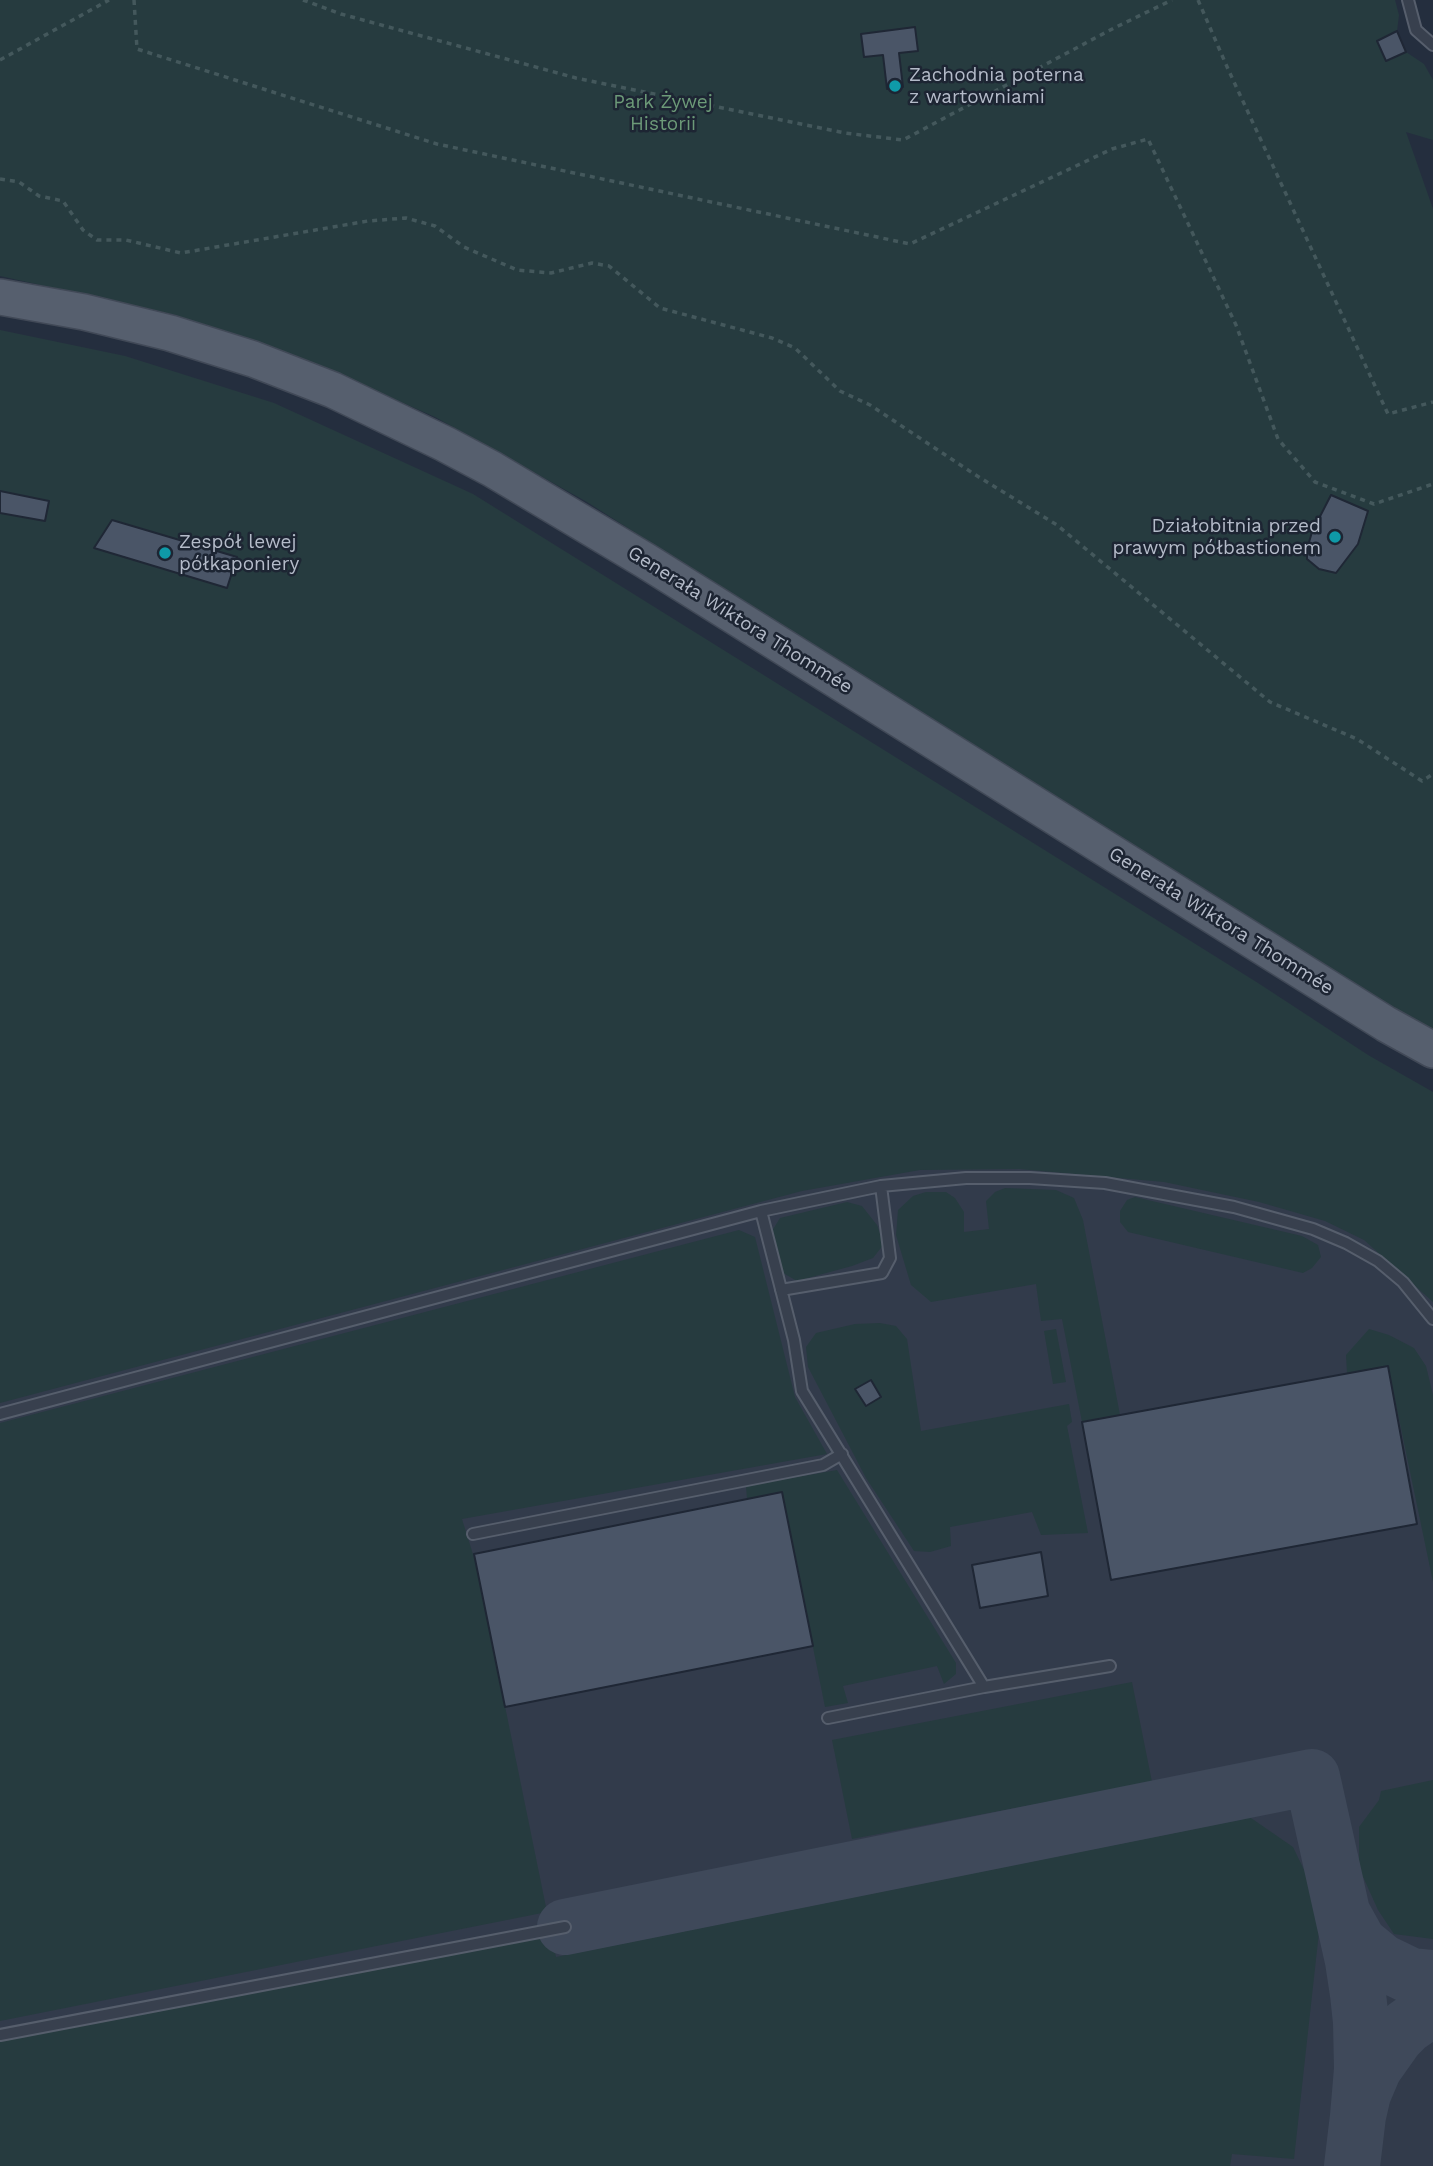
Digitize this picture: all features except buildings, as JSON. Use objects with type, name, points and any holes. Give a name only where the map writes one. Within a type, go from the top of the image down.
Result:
[{"type":"main road","name":"Generała Wiktora Thommée","points":[[0,296],[84,312],[170,333],[253,359],[333,390],[445,444],[646,561],[1351,1002],[1433,1050]]},
{"type":"lane","points":[[1408,0],[1416,30],[1433,45]]},
{"type":"lane","points":[[0,1414],[761,1212],[881,1186],[966,1178],[1105,1183],[1234,1207],[1313,1229],[1378,1261],[1403,1282],[1433,1319]]},
{"type":"lane","points":[[781,1290],[882,1273],[890,1258],[881,1186]]},
{"type":"lane","points":[[761,1212],[794,1339],[802,1391],[984,1687]]},
{"type":"lane","points":[[473,1534],[823,1465],[842,1454]]},
{"type":"lane","points":[[828,1718],[984,1687],[1110,1666]]},
{"type":"lane","points":[[0,2035],[565,1927]]},
{"type":"path","points":[[0,60],[109,0]]},
{"type":"path","points":[[134,0],[137,49],[424,140],[910,244],[1112,149],[1148,139],[1236,325],[1278,439],[1315,482],[1374,505],[1433,484]]},
{"type":"path","points":[[303,0],[341,14],[576,78],[845,133],[903,140],[1172,0]]},
{"type":"path","points":[[1198,0],[1388,414],[1433,402]]},
{"type":"path","points":[[0,179],[19,182],[39,196],[63,201],[83,230],[97,240],[126,240],[181,253],[368,221],[406,218],[435,226],[464,247],[517,270],[551,273],[592,263],[609,266],[660,308],[772,338],[795,348],[840,391],[870,405],[1057,525],[1270,702],[1357,739],[1422,781],[1433,774]]},
{"type":"shaded area","points":[[986,1110],[1433,1227],[1433,2166],[0,2166],[0,1370]]},
{"type":"green space","name":"Park Żywej Historii","points":[[0,0],[1395,0],[1399,15],[1397,31],[1377,41],[1386,61],[1406,52],[1424,64],[1433,80],[1433,140],[1406,132],[1433,209],[1433,1030],[1414,1021],[964,742],[587,502],[435,417],[328,370],[172,314],[0,276]]},
{"type":"green space","points":[[0,330],[125,356],[274,403],[473,494],[1258,983],[1368,1055],[1433,1092],[1433,1302],[1364,1240],[1325,1221],[1259,1202],[1164,1182],[1019,1169],[920,1170],[802,1191],[0,1403]]},
{"type":"green space","points":[[1005,1188],[1056,1190],[1074,1198],[1083,1220],[1120,1415],[1082,1422],[1062,1319],[1041,1321],[1036,1284],[931,1302],[911,1285],[896,1235],[898,1210],[913,1196],[926,1192],[946,1192],[955,1198],[964,1212],[964,1232],[989,1229],[986,1201],[995,1192]]},
{"type":"green space","points":[[1135,1197],[1302,1236],[1318,1245],[1321,1257],[1312,1268],[1303,1273],[1128,1232],[1120,1222],[1120,1211],[1127,1200]]},
{"type":"green space","points":[[847,1202],[862,1206],[877,1225],[884,1244],[873,1258],[797,1281],[783,1273],[772,1231],[780,1218]]},
{"type":"green space","points":[[739,1230],[755,1237],[795,1397],[827,1454],[462,1519],[476,1564],[547,1912],[0,2021],[0,1423]]},
{"type":"green space","points":[[880,1323],[896,1326],[907,1339],[921,1431],[1069,1404],[1072,1422],[1067,1426],[1088,1533],[1041,1535],[1032,1512],[950,1527],[951,1546],[930,1552],[914,1551],[866,1478],[808,1367],[806,1347],[816,1333],[855,1324]]},
{"type":"green space","points":[[1056,1329],[1066,1382],[1053,1384],[1044,1331]]},
{"type":"green space","points":[[1369,1329],[1389,1335],[1414,1348],[1426,1366],[1433,1395],[1433,1582],[1388,1366],[1347,1373],[1346,1355]]},
{"type":"green space","points":[[837,1470],[956,1663],[956,1674],[944,1684],[937,1666],[843,1686],[848,1703],[825,1707],[782,1493],[747,1499],[746,1486]]},
{"type":"green space","points":[[1132,1682],[1152,1782],[852,1839],[832,1740]]},
{"type":"green space","points":[[1433,1780],[1433,1939],[1394,1934],[1378,1910],[1360,1870],[1359,1827],[1379,1800],[1381,1791]]},
{"type":"green space","points":[[1249,1810],[1251,1818],[1293,1847],[1307,1876],[1319,1932],[1294,2159],[1232,2154],[1230,2166],[0,2166],[0,2040],[551,1933],[556,1957],[1244,1819],[1243,1811]]},
{"type":"taxiway","points":[[565,1927],[1312,1777],[1358,1994],[1362,2069],[1358,2116]]},
{"type":"taxiway","points":[[1344,1916],[1359,1943],[1382,1962],[1411,1976],[1433,1978]]},
{"type":"taxiway","points":[[1352,2166],[1358,2116],[1363,2094],[1374,2068],[1396,2037],[1433,2008]]},
{"type":"place","name":"Zachodnia poterna z wartowniami","points":[[895,86]]},
{"type":"place","name":"Działobitnia przed prawym półbastionem","points":[[1335,537]]},
{"type":"place","name":"Zespół lewej półkaponiery","points":[[165,553]]}]
